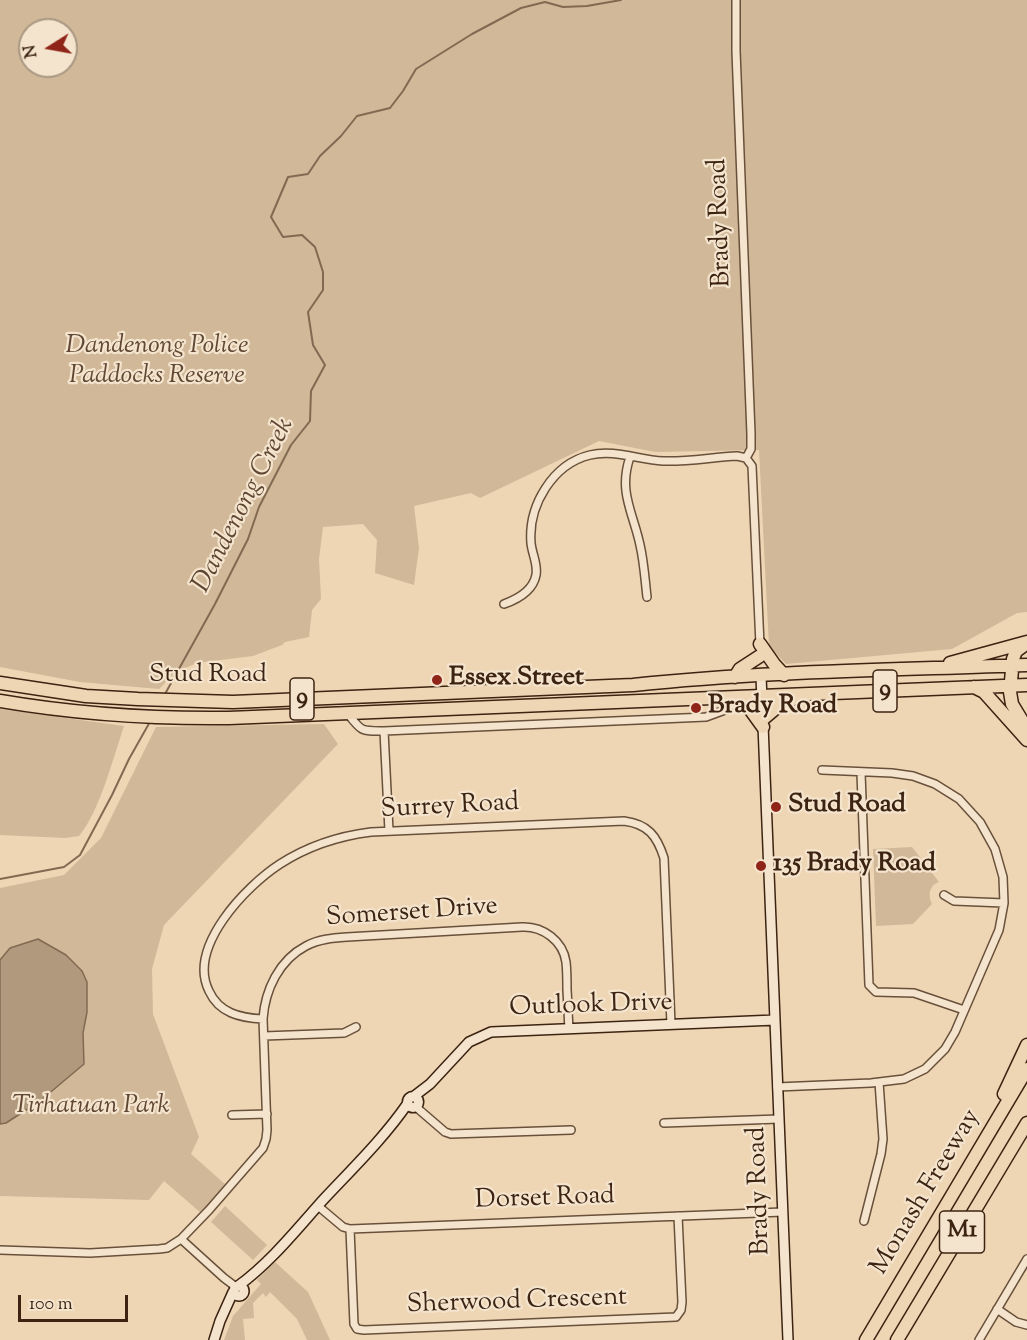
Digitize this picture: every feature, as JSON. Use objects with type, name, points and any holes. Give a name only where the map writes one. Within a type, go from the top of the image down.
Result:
[{"type":"highway","points":[[1027,643],[1016,651],[1010,686],[1012,704],[1027,729]]},
{"type":"highway","points":[[928,668],[1027,643]]},
{"type":"highway","name":"Stud Road","points":[[0,683],[86,696],[233,702],[633,685],[735,677],[761,661],[784,675],[1027,665]]},
{"type":"highway","points":[[735,677],[740,669],[761,661],[774,664],[784,675]]},
{"type":"highway","name":"Stud Road","points":[[0,701],[130,717],[240,718],[1027,685]]},
{"type":"highway","points":[[974,687],[984,692],[1027,740]]},
{"type":"highway","points":[[742,698],[763,723],[776,708],[789,702],[796,695]]},
{"type":"highway","points":[[972,1163],[1027,1045]]},
{"type":"highway","name":"Monash Freeway","points":[[866,1340],[1027,1069]]},
{"type":"highway","name":"Monash Freeway","points":[[897,1340],[1027,1123]]},
{"type":"street","name":"Brady Road","points":[[736,0],[751,434],[751,449],[746,458],[752,469],[788,1340]]},
{"type":"street","points":[[504,604],[528,591],[534,581],[537,568],[531,544],[533,519],[542,494],[554,476],[569,464],[590,455],[609,453],[668,461],[737,456],[746,458]]},
{"type":"street","points":[[630,457],[626,467],[626,496],[640,545],[646,597]]},
{"type":"street","points":[[348,714],[364,731],[384,731],[706,717],[725,710],[742,698]]},
{"type":"street","points":[[384,731],[389,831]]},
{"type":"street","points":[[777,1087],[904,1079],[925,1069],[945,1049],[955,1032],[991,952],[999,930],[1004,903],[1004,877],[995,849],[980,822],[959,799],[934,784],[913,776],[822,770]]},
{"type":"street","points":[[861,772],[869,985],[876,992],[914,993],[964,1011]]},
{"type":"street","name":"Surrey Road","points":[[263,1019],[242,1017],[228,1012],[216,1002],[207,988],[203,970],[205,956],[224,920],[255,883],[279,865],[305,850],[350,835],[389,831],[624,821],[649,830],[660,844],[664,858],[671,1024]]},
{"type":"street","points":[[944,895],[954,901],[1004,903]]},
{"type":"street","name":"Somerset Drive","points":[[0,1250],[90,1253],[159,1249],[166,1248],[181,1239],[263,1148],[267,1130],[264,1004],[271,984],[281,967],[307,945],[326,939],[347,937],[528,927],[540,930],[558,943],[564,954],[569,1028]]},
{"type":"street","name":"Outlook Drive","points":[[214,1340],[225,1309],[237,1290],[254,1275],[464,1048],[482,1035],[491,1032],[569,1028],[775,1020]]},
{"type":"street","points":[[264,1036],[344,1033],[356,1027]]},
{"type":"street","points":[[864,1221],[881,1154],[879,1082]]},
{"type":"street","points":[[415,1103],[445,1132],[451,1134],[571,1130]]},
{"type":"street","points":[[232,1115],[267,1114]]},
{"type":"street","points":[[664,1123],[779,1119]]},
{"type":"street","points":[[318,1206],[343,1227],[350,1229]]},
{"type":"street","name":"Dorset Road","points":[[350,1229],[783,1212]]},
{"type":"street","name":"Sherwood Crescent","points":[[350,1229],[354,1324],[357,1329],[364,1330],[676,1317],[681,1310],[682,1302],[678,1216]]},
{"type":"street","points":[[181,1239],[237,1290]]},
{"type":"street","points":[[979,1340],[1027,1259]]},
{"type":"street","points":[[997,1309],[1016,1322],[1027,1325]]},
{"type":"green space","name":"Dandenong Police Paddocks Reserve","points":[[0,0],[1027,0],[1027,612],[1017,613],[952,649],[786,664],[769,646],[759,450],[655,452],[599,441],[480,498],[471,493],[414,506],[419,548],[414,585],[375,573],[377,540],[363,524],[323,527],[319,559],[321,599],[312,610],[309,637],[285,642],[253,656],[197,663],[176,672],[159,689],[80,682],[0,667]]},
{"type":"green space","points":[[0,709],[124,726],[100,799],[79,836],[65,838],[0,835]]},
{"type":"green space","name":"Tirhatuan Park","points":[[324,724],[338,744],[164,925],[152,969],[153,1014],[199,1137],[191,1154],[226,1185],[201,1213],[164,1181],[149,1200],[0,1196],[0,888],[64,875],[101,838],[156,727]]},
{"type":"green space","points":[[912,847],[939,882],[930,891],[932,904],[913,924],[876,926],[873,849]]},
{"type":"green space","points":[[225,1206],[267,1245],[253,1260],[211,1222]]},
{"type":"green space","points":[[275,1262],[308,1292],[330,1340],[307,1340],[297,1319],[270,1292],[266,1297],[263,1293],[253,1303],[254,1318],[243,1319],[245,1340],[224,1340],[233,1316],[261,1284],[257,1280]]},
{"type":"shaded area","points":[[38,939],[66,955],[82,971],[87,982],[87,1012],[83,1033],[84,1064],[40,1101],[6,1123],[0,1124],[0,960],[10,948]]},
{"type":"waterway","name":"Dandenong Creek","points":[[165,694],[248,539],[259,507],[291,445],[310,421],[311,391],[325,365],[313,345],[308,312],[323,290],[323,272],[315,247],[302,235],[283,237],[271,217],[288,177],[308,174],[320,156],[341,136],[357,116],[390,108],[416,69],[472,34],[521,8],[545,2],[563,7],[587,6],[621,0]]},
{"type":"waterway","name":"Dandenong Creek","points":[[0,879],[64,867],[80,855],[151,720]]},
{"type":"place","name":"Essex Street","points":[[437,680]]},
{"type":"place","name":"Brady Road","points":[[696,708]]},
{"type":"place","name":"Stud Road","points":[[776,807]]},
{"type":"place","name":"135 Brady Road","points":[[761,866]]}]
